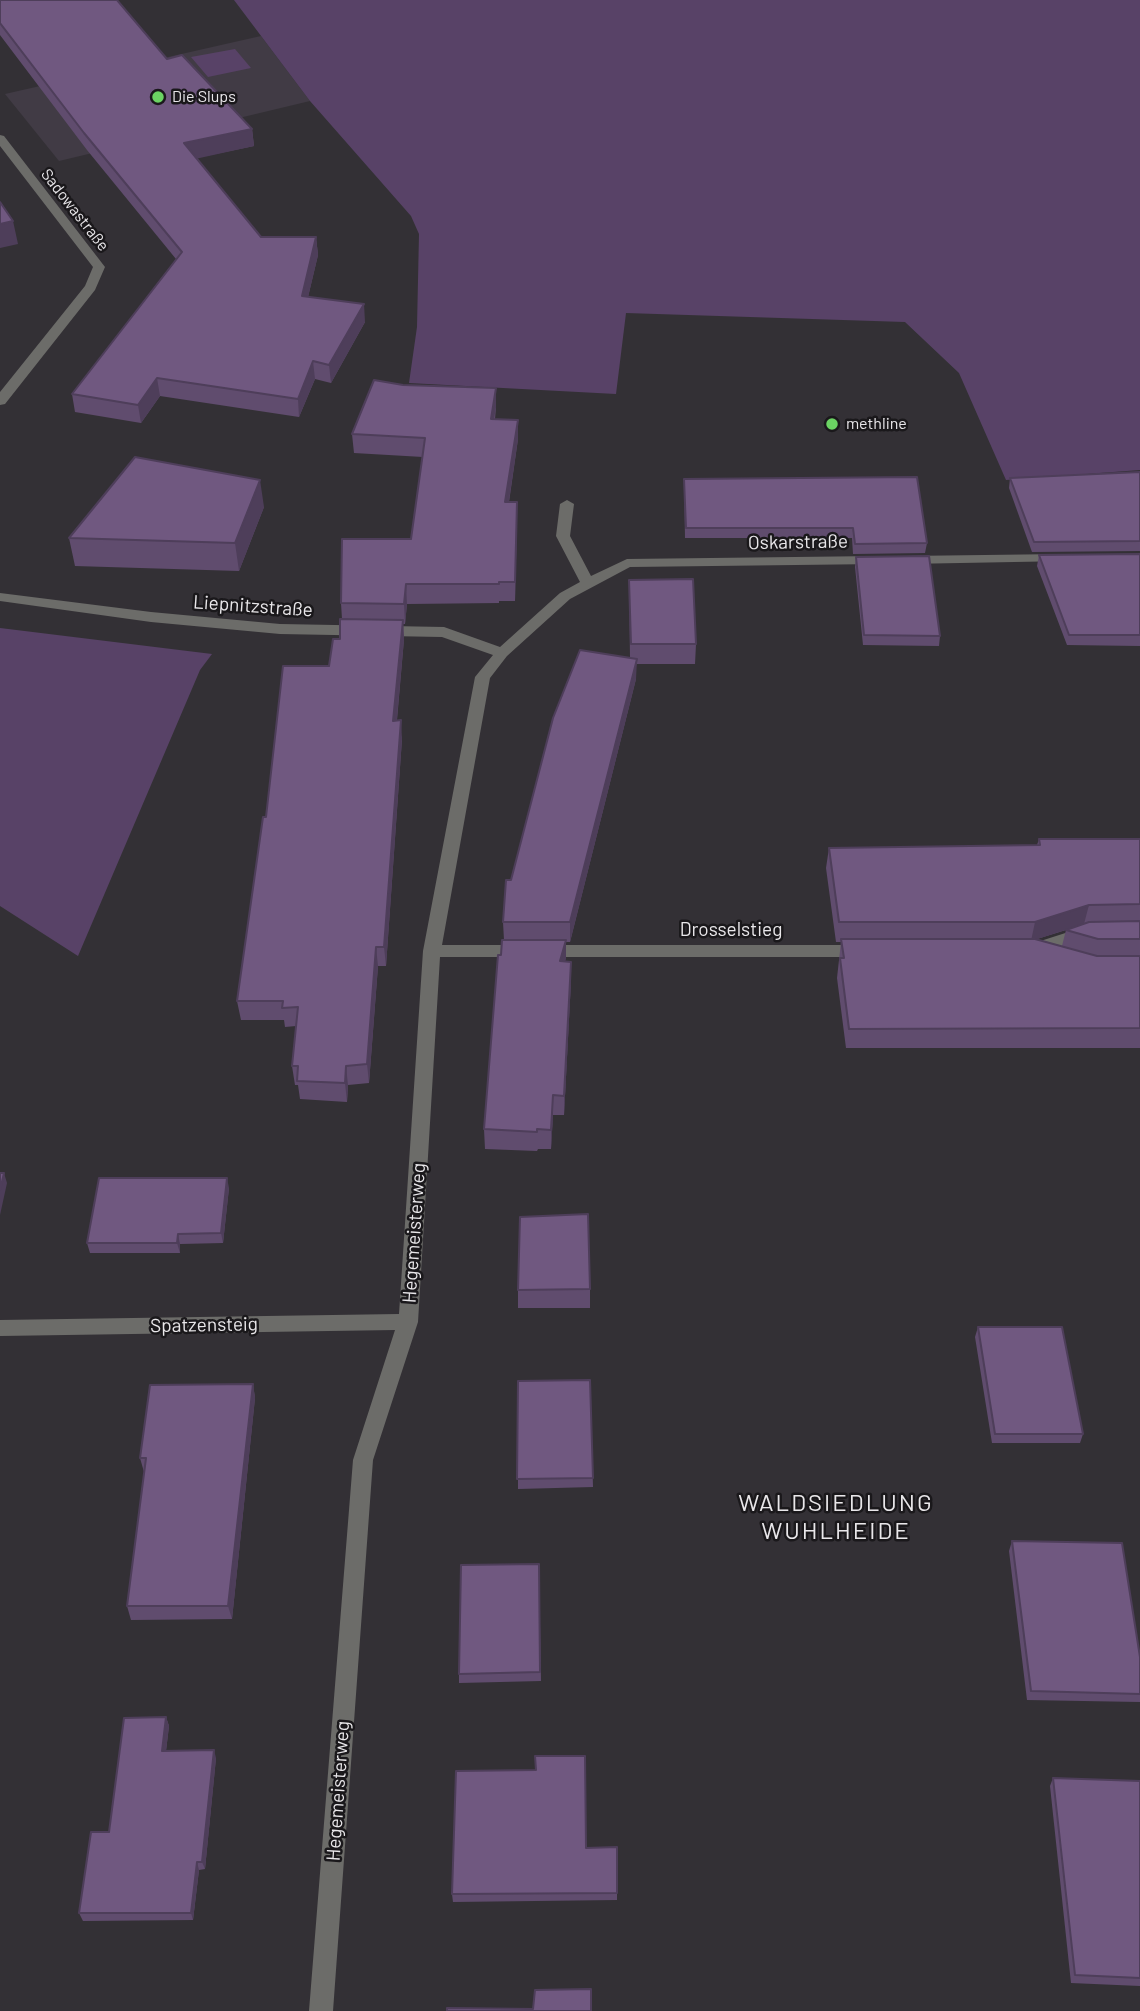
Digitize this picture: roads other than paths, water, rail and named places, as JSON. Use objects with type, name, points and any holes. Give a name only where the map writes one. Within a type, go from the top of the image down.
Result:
[{"type":"street","name":"Sadowastraße","points":[[0,401],[91,287],[100,267],[2,145]]},
{"type":"street","points":[[567,504],[563,536],[587,582]]},
{"type":"street","name":"Oskarstraße","points":[[587,582],[626,563],[1074,558]]},
{"type":"street","name":"Hegemeisterweg","points":[[321,2011],[363,1460],[408,1322],[432,951],[483,677],[502,653],[565,596],[587,582]]},
{"type":"street","name":"Liepnitzstraße","points":[[0,597],[151,617],[280,629],[444,632],[502,653]]},
{"type":"street","points":[[1056,957],[1024,950],[1084,933],[1106,932]]},
{"type":"street","name":"Drosselstieg","points":[[432,951],[883,951]]},
{"type":"street","name":"Spatzensteig","points":[[0,1328],[408,1322]]},
{"type":"place","name":"Die Slups","points":[[158,97]]},
{"type":"place","name":"methline","points":[[832,424]]},
{"type":"district","name":"WALDSIEDLUNG WUHLHEIDE","points":[[836,1517]]}]
